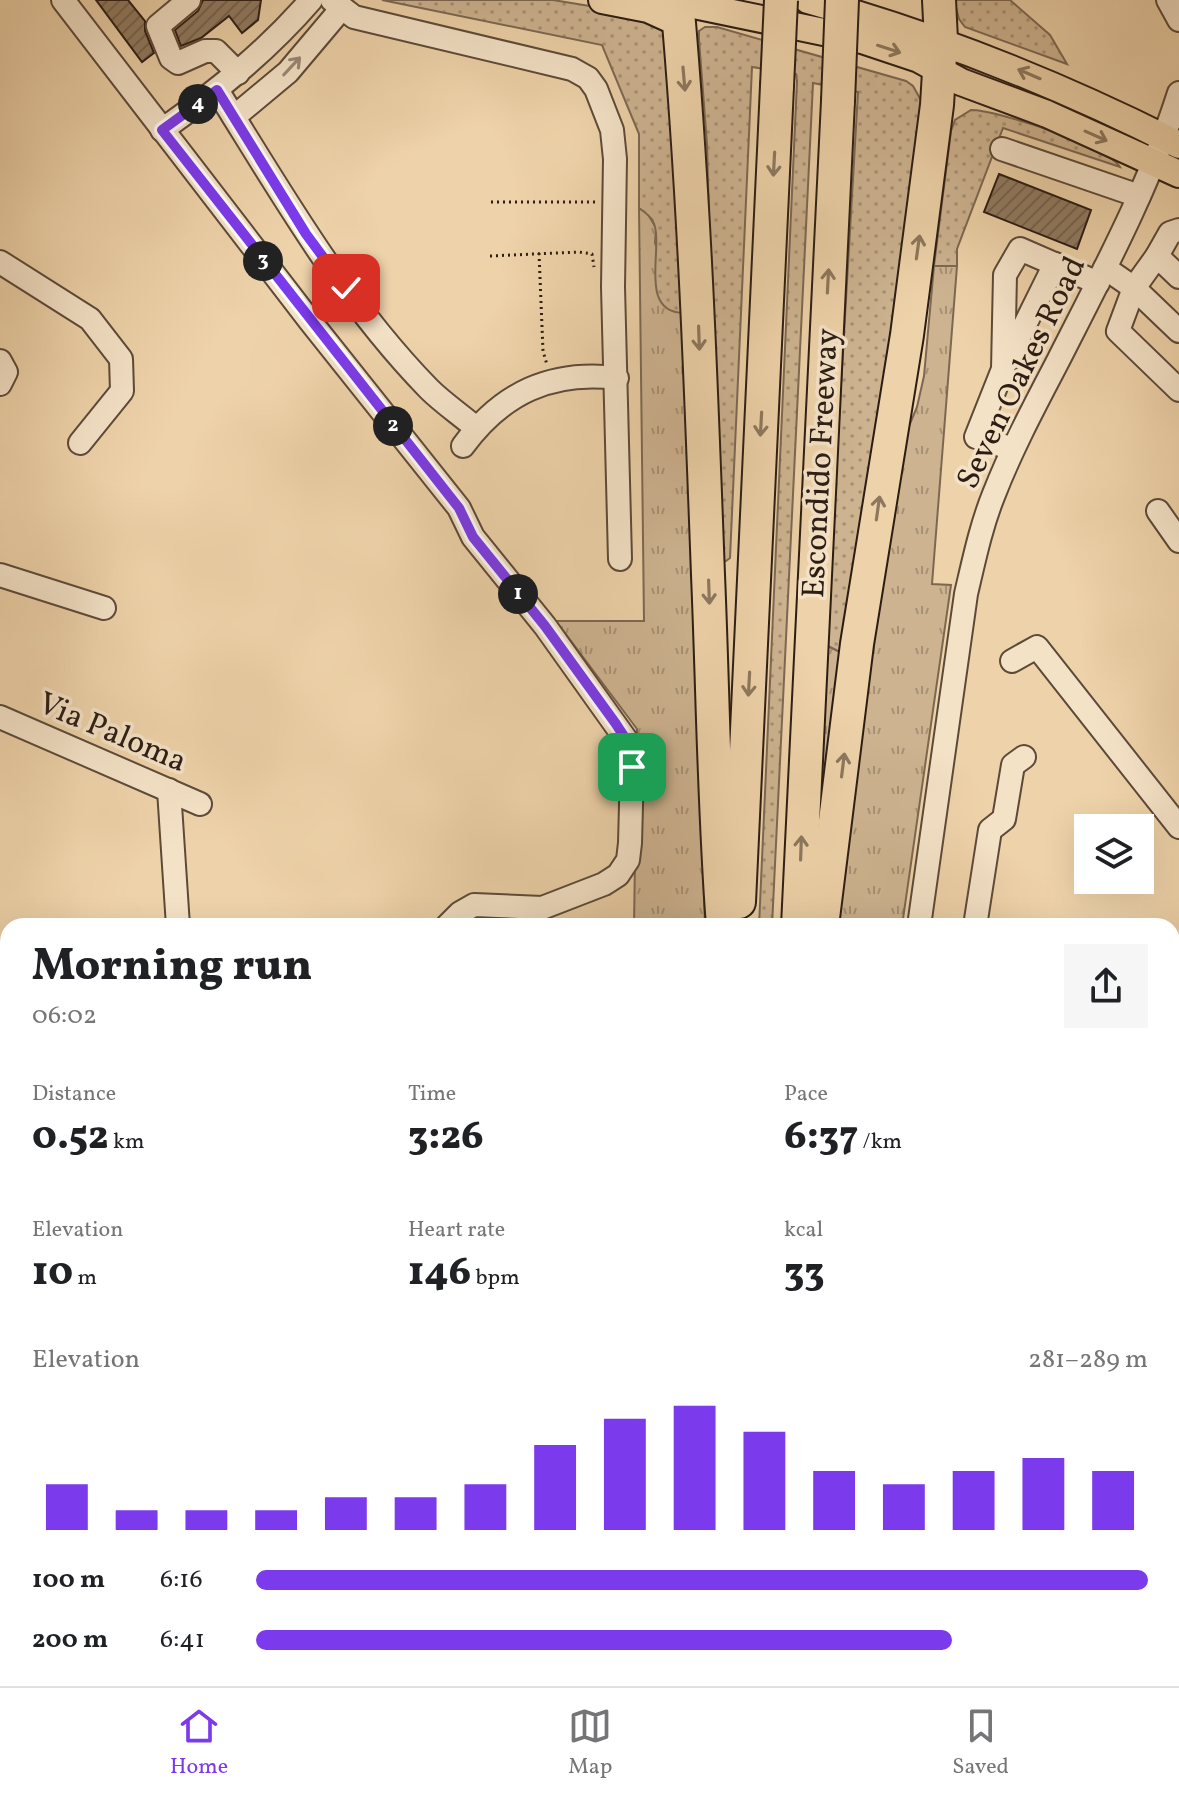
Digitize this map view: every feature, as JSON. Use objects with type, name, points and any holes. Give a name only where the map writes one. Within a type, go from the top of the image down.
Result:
[{"type":"highway","name":"Escondido Freeway","points":[[738,918],[781,0]]},
{"type":"highway","name":"Escondido Freeway","points":[[798,918],[842,0]]},
{"type":"highway","points":[[823,918],[857,644],[907,335],[937,105],[939,0]]},
{"type":"highway","points":[[676,6],[689,133],[713,755],[723,918]]},
{"type":"main road","points":[[602,0],[648,9],[676,6],[862,40],[919,59],[940,55]]},
{"type":"main road","points":[[808,0],[940,55],[1031,75],[1172,141]]},
{"type":"main road","points":[[940,55],[961,82],[1047,114],[1179,174]]},
{"type":"street","points":[[63,0],[459,508],[473,537],[545,626],[627,741],[631,753],[632,782],[628,860],[618,875],[577,896],[542,908],[474,905],[455,918]]},
{"type":"street","points":[[189,0],[158,26],[171,58],[178,63],[205,51],[216,51],[238,73]]},
{"type":"street","points":[[162,130],[238,73],[311,0]]},
{"type":"street","points":[[1168,0],[1179,20]]},
{"type":"street","points":[[237,123],[288,72],[343,9],[572,69],[588,78],[596,89],[612,130],[616,202],[613,287],[620,559]]},
{"type":"street","points":[[217,90],[306,234],[387,342],[469,437],[506,400],[552,380],[594,375],[617,378]]},
{"type":"street","name":"Seven Oakes Road","points":[[920,918],[966,594],[978,542],[993,495],[1013,449],[1155,162],[1172,141],[1179,93]]},
{"type":"street","points":[[1002,149],[1139,196]]},
{"type":"street","points":[[1179,230],[1170,233],[1134,288],[1118,331],[1179,390]]},
{"type":"street","points":[[1003,369],[1005,275],[1020,249],[1055,264],[1101,275],[1134,288],[1179,331]]},
{"type":"street","points":[[1157,256],[1179,277]]},
{"type":"street","points":[[0,262],[90,319],[121,359],[122,391],[80,443]]},
{"type":"street","points":[[1013,449],[976,437],[1003,369],[1055,264]]},
{"type":"street","points":[[0,361],[6,372],[0,384]]},
{"type":"street","points":[[1158,511],[1179,541]]},
{"type":"street","points":[[0,575],[104,608]]},
{"type":"street","points":[[1012,661],[1037,647],[1179,827]]},
{"type":"street","name":"Via Paloma","points":[[0,717],[200,804]]},
{"type":"street","points":[[976,918],[990,830],[1004,819],[1013,765],[1024,757]]},
{"type":"street","points":[[169,790],[177,918]]},
{"type":"path","points":[[491,202],[616,202]]},
{"type":"path","points":[[539,253],[543,351],[552,380]]},
{"type":"path","points":[[490,256],[592,254],[597,283],[613,287]]},
{"type":"green space","points":[[382,0],[553,0],[608,9],[662,27],[665,34],[684,313],[670,310],[661,303],[657,292],[655,227],[651,218],[639,208],[639,134],[602,45]]},
{"type":"green space","points":[[954,0],[1010,0],[1050,35],[1067,64],[965,27],[959,19]]},
{"type":"green space","points":[[705,27],[717,27],[906,81],[913,86],[923,104],[897,305],[844,654],[826,645],[858,92],[813,83],[772,918],[759,918],[797,81],[796,74],[752,67],[730,558],[718,560],[707,144],[699,31]]},
{"type":"green space","points":[[971,110],[1004,116],[1051,131],[1095,149],[1120,167],[1003,128],[957,249],[957,266],[934,266],[951,131],[955,120]]},
{"type":"green space","points":[[639,208],[648,214],[656,228],[655,243],[684,313],[705,918],[634,918],[637,729],[556,621],[644,621]]},
{"type":"green space","points":[[934,266],[957,266],[932,584],[951,585],[903,918],[831,918],[897,455],[917,407],[924,376]]},
{"type":"green space","points":[[826,645],[844,654],[830,778],[823,777],[820,771]]},
{"type":"building","points":[[96,0],[128,0],[145,21],[145,31],[154,53],[142,62]]},
{"type":"building","points":[[203,0],[261,0],[258,20],[242,33],[229,16],[201,38],[181,46],[175,30],[198,11]]},
{"type":"building","points":[[999,174],[1091,210],[1077,249],[984,212]]},
{"type":"route","points":[[346,288],[306,234],[217,90],[162,130],[459,508],[473,537],[545,626],[616,724],[627,741],[632,767]]}]
